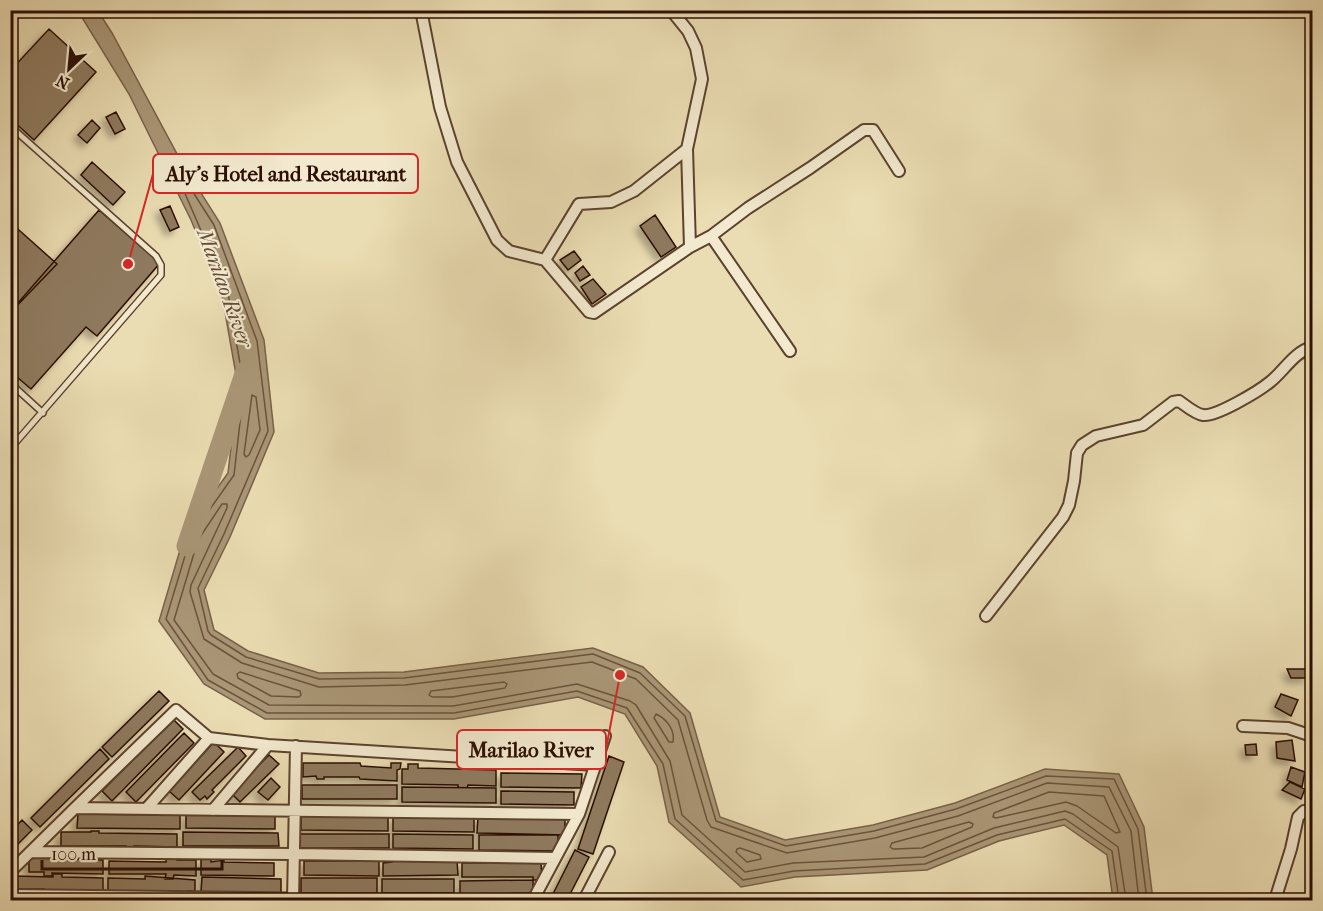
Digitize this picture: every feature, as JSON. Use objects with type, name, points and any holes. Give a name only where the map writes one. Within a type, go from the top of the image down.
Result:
[{"type":"street","points":[[421,10],[440,107],[457,162],[497,240],[509,251],[545,260],[585,309],[594,313],[690,247],[711,236],[748,208],[864,130],[873,130],[899,171]]},
{"type":"street","points":[[672,10],[688,31],[696,48],[702,79],[687,149],[690,247]]},
{"type":"street","points":[[545,260],[579,204],[611,202],[634,191],[687,149]]},
{"type":"street","points":[[711,236],[790,351]]},
{"type":"street","points":[[986,616],[1063,517],[1069,505],[1077,453],[1087,441],[1096,436],[1143,425],[1173,402],[1179,401],[1202,415],[1210,414],[1231,405],[1270,382],[1305,349],[1312,347]]},
{"type":"street","points":[[10,873],[176,711],[209,738],[268,745],[596,765]]},
{"type":"street","points":[[1243,726],[1288,728],[1312,736]]},
{"type":"street","points":[[533,900],[579,814],[605,736]]},
{"type":"street","points":[[147,808],[209,738]]},
{"type":"street","points":[[213,810],[268,745]]},
{"type":"street","points":[[293,900],[296,746]]},
{"type":"street","points":[[75,808],[579,814]]},
{"type":"street","points":[[1275,900],[1292,849],[1298,817],[1304,812],[1312,811]]},
{"type":"street","points":[[32,852],[555,858]]},
{"type":"street","points":[[584,900],[609,852]]},
{"type":"street","points":[[10,896],[407,900]]},
{"type":"lane","points":[[10,126],[156,255],[161,265],[161,275],[10,449]]},
{"type":"lane","points":[[10,383],[43,413]]},
{"type":"water","points":[[78,11],[98,11],[182,163],[220,223],[264,340],[274,432],[230,537],[204,590],[214,630],[248,651],[319,673],[404,672],[593,648],[643,667],[690,713],[720,817],[785,840],[873,825],[955,803],[1045,769],[1119,774],[1144,827],[1153,900],[1113,900],[1107,855],[1064,825],[999,841],[927,870],[795,877],[741,887],[669,822],[657,766],[625,714],[578,697],[454,719],[265,719],[204,684],[159,621],[185,533],[228,473],[238,386],[222,295],[191,220],[129,94]]},
{"type":"building","points":[[49,29],[96,72],[34,140],[10,118],[10,71]]},
{"type":"building","points":[[116,112],[125,129],[115,134],[106,117]]},
{"type":"building","points":[[92,120],[100,128],[87,143],[78,135]]},
{"type":"building","points":[[92,162],[125,192],[113,205],[81,175]]},
{"type":"building","points":[[170,206],[179,227],[170,231],[160,210]]},
{"type":"building","points":[[99,210],[160,263],[97,336],[86,327],[31,389],[10,371],[10,338],[15,333],[10,330],[10,312]]},
{"type":"building","points":[[655,215],[676,247],[661,257],[640,226]]},
{"type":"building","points":[[10,222],[57,264],[10,313]]},
{"type":"building","points":[[574,251],[581,260],[568,270],[560,260]]},
{"type":"building","points":[[583,266],[590,275],[580,281],[575,273]]},
{"type":"building","points":[[593,279],[606,294],[592,304],[581,287]]},
{"type":"building","points":[[1287,669],[1308,669],[1308,678],[1291,678]]},
{"type":"building","points":[[159,691],[169,701],[112,757],[102,747]]},
{"type":"building","points":[[1281,694],[1298,700],[1291,716],[1275,707]]},
{"type":"building","points":[[173,719],[183,729],[112,801],[102,791]]},
{"type":"building","points":[[184,733],[194,743],[136,802],[126,792]]},
{"type":"building","points":[[1292,740],[1295,761],[1277,758],[1276,742]]},
{"type":"building","points":[[214,742],[224,752],[179,800],[169,791]]},
{"type":"building","points":[[1256,744],[1257,755],[1246,755],[1245,745]]},
{"type":"building","points":[[238,747],[246,756],[212,790],[214,792],[207,799],[205,796],[200,800],[192,792]]},
{"type":"building","points":[[100,749],[109,759],[40,827],[31,818]]},
{"type":"building","points":[[269,755],[279,764],[240,802],[231,793]]},
{"type":"building","points":[[609,756],[624,762],[593,854],[578,849]]},
{"type":"building","points":[[303,763],[360,763],[361,766],[391,768],[391,763],[401,763],[400,769],[397,770],[397,781],[360,779],[359,777],[317,779],[316,776],[303,777]]},
{"type":"building","points":[[408,764],[418,764],[418,768],[496,770],[496,786],[468,785],[467,788],[458,788],[458,785],[402,784],[402,769],[408,769]]},
{"type":"building","points":[[1291,767],[1305,772],[1302,787],[1287,780]]},
{"type":"building","points":[[501,773],[582,774],[581,788],[501,787]]},
{"type":"building","points":[[271,778],[280,787],[268,800],[258,792]]},
{"type":"building","points":[[1290,782],[1305,789],[1301,799],[1282,790]]},
{"type":"building","points":[[302,785],[397,785],[397,799],[302,799]]},
{"type":"building","points":[[402,787],[496,788],[496,803],[402,802]]},
{"type":"building","points":[[501,791],[574,792],[574,805],[501,804]]},
{"type":"building","points":[[78,814],[180,815],[180,829],[77,828]]},
{"type":"building","points":[[186,814],[275,815],[275,829],[186,828]]},
{"type":"building","points":[[301,816],[388,817],[388,831],[301,830]]},
{"type":"building","points":[[393,816],[474,817],[474,832],[393,831]]},
{"type":"building","points":[[478,816],[565,818],[565,835],[477,833]]},
{"type":"building","points":[[22,820],[32,830],[10,852],[10,832]]},
{"type":"building","points":[[61,832],[177,834],[177,847],[134,846],[134,850],[126,850],[126,846],[61,846]]},
{"type":"building","points":[[183,832],[278,833],[279,846],[183,846]]},
{"type":"building","points":[[299,834],[389,834],[389,848],[299,848]]},
{"type":"building","points":[[393,834],[473,835],[473,849],[393,848]]},
{"type":"building","points":[[479,835],[558,835],[558,851],[479,850]]},
{"type":"building","points":[[575,850],[589,857],[567,900],[550,900]]},
{"type":"building","points":[[166,856],[177,856],[177,860],[196,860],[196,876],[174,875],[173,879],[165,879],[166,874],[109,874],[109,861],[166,862]]},
{"type":"building","points":[[29,858],[103,860],[103,874],[52,873],[52,876],[44,876],[44,872],[29,872]]},
{"type":"building","points":[[392,858],[401,858],[401,861],[457,861],[458,875],[383,876],[383,863],[392,862]]},
{"type":"building","points":[[201,859],[211,859],[211,862],[224,860],[224,862],[274,863],[274,876],[201,875]]},
{"type":"building","points":[[486,859],[493,859],[493,863],[498,862],[498,859],[541,862],[542,880],[533,880],[533,877],[462,877],[462,863],[486,863]]},
{"type":"building","points":[[304,861],[379,861],[379,876],[304,875]]},
{"type":"building","points":[[53,874],[62,874],[62,877],[103,878],[103,892],[44,893],[44,889],[15,889],[15,876],[53,877]]},
{"type":"building","points":[[145,876],[195,880],[195,891],[187,891],[187,895],[108,891],[108,878],[145,879]]},
{"type":"building","points":[[202,877],[281,879],[281,895],[201,892]]},
{"type":"building","points":[[301,878],[377,878],[377,893],[301,893]]},
{"type":"building","points":[[382,879],[454,879],[454,893],[382,893]]},
{"type":"building","points":[[533,880],[533,893],[460,895],[460,881]]},
{"type":"waterway","name":"Marilao River","points":[[187,546],[246,371]]},
{"type":"place","name":"Aly's Hotel and Restaurant","points":[[128,264]]},
{"type":"place","name":"Marilao River","points":[[620,675]]}]
